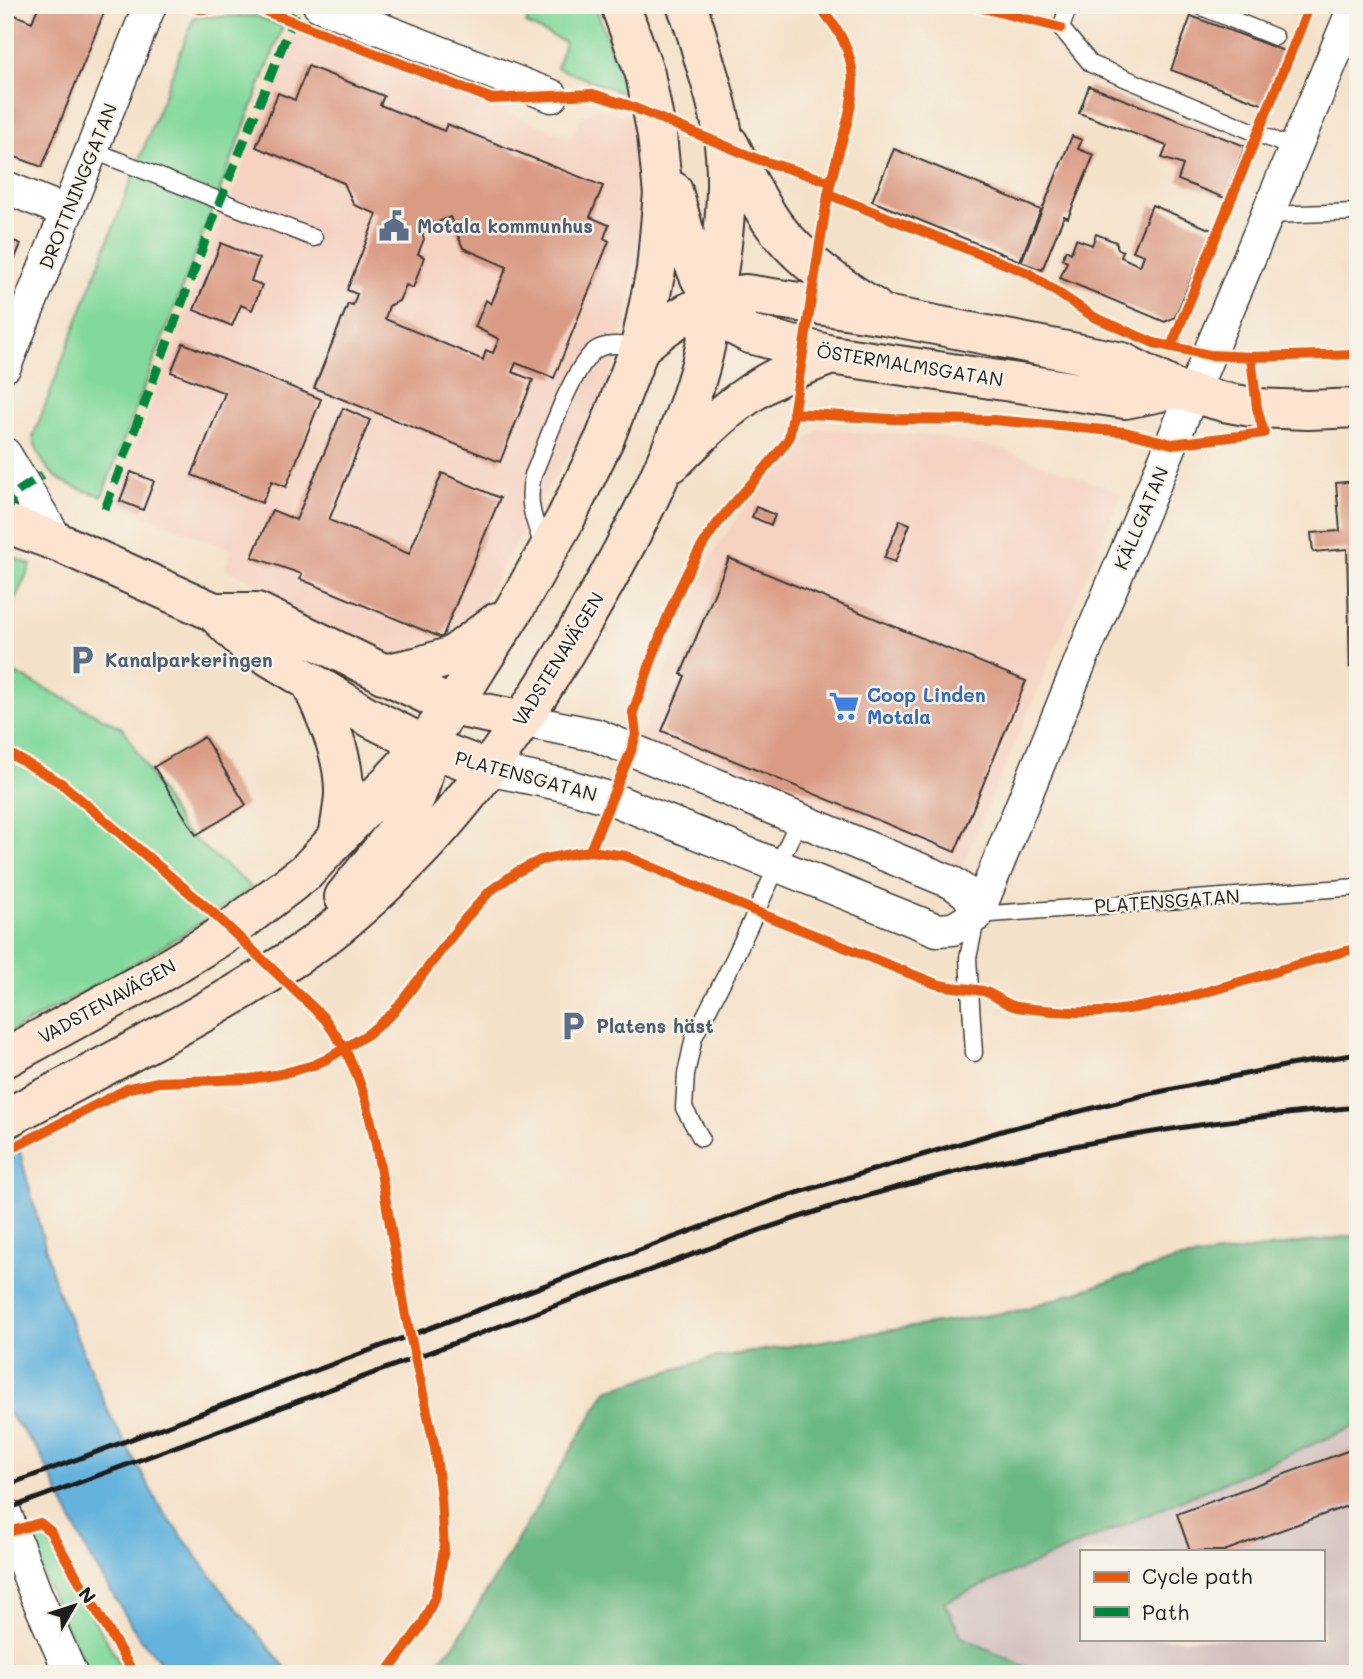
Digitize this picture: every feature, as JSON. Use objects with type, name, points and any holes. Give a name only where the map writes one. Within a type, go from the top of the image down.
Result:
[{"type":"main road","name":"VADSTENAVÄGEN","points":[[620,5],[645,74],[657,135],[692,260],[713,302]]},
{"type":"main road","name":"VADSTENAVÄGEN","points":[[20,1111],[198,1016],[277,969],[348,918],[407,863],[453,813],[487,769],[568,645],[614,568],[659,477],[700,369],[713,302],[726,209],[722,130],[709,74],[686,5]]},
{"type":"main road","points":[[722,130],[754,193],[775,226],[807,261],[838,286],[885,315]]},
{"type":"main road","name":"VADSTENAVÄGEN","points":[[7,1057],[162,972],[223,935],[306,872],[424,745],[515,608],[565,520],[605,438],[640,347],[661,231],[663,194],[657,135]]},
{"type":"main road","name":"ÖSTERMALMSGATAN","points":[[1184,391],[1125,399],[831,355],[750,334],[733,325],[713,302],[729,295],[747,294],[885,315],[1122,362],[1184,391],[1257,408],[1358,408]]},
{"type":"main road","points":[[640,347],[676,319],[713,302]]},
{"type":"main road","points":[[659,477],[704,432],[755,390],[778,377],[831,355]]},
{"type":"main road","name":"PLATENSGATAN","points":[[5,523],[58,542],[214,611],[245,642],[367,716],[424,745],[487,769]]},
{"type":"main road","points":[[394,680],[420,666],[452,656],[515,608]]},
{"type":"main road","name":"PLATENSGATAN","points":[[214,611],[257,612],[451,706],[520,720]]},
{"type":"main road","name":"VADSTENAVÄGEN","points":[[302,951],[404,817],[421,788],[425,766],[424,745],[394,680]]},
{"type":"main road","points":[[310,681],[341,758],[344,794],[338,838]]},
{"type":"street","name":"DROTTNINGGATAN","points":[[5,366],[150,5]]},
{"type":"street","points":[[319,5],[552,96]]},
{"type":"street","name":"KÄLLGATAN","points":[[977,915],[1184,391],[1268,215],[1356,5]]},
{"type":"street","points":[[5,187],[67,212]]},
{"type":"street","points":[[5,454],[58,542]]},
{"type":"street","name":"PLATENSGATAN","points":[[487,769],[569,786],[612,799],[937,930],[953,929],[977,915],[969,895],[953,883],[596,736],[520,720]]},
{"type":"street","points":[[5,1513],[35,1592],[71,1674]]},
{"type":"lane","points":[[1069,5],[1061,28],[1091,64],[1295,149]]},
{"type":"lane","points":[[1197,5],[1275,37]]},
{"type":"lane","points":[[92,150],[314,238]]},
{"type":"lane","points":[[1268,215],[1358,212]]},
{"type":"lane","points":[[546,554],[530,506],[529,492],[533,475],[575,377],[586,359],[599,348],[615,345],[640,347]]},
{"type":"lane","points":[[701,1138],[684,1108],[685,1074],[694,1037],[800,818]]},
{"type":"lane","name":"PLATENSGATAN","points":[[977,915],[1358,887]]},
{"type":"lane","points":[[974,1054],[968,958],[977,915]]},
{"type":"shaded area","points":[[296,27],[571,138],[581,118],[595,109],[634,117],[644,206],[625,327],[610,377],[590,424],[549,485],[475,615],[459,633],[414,656],[388,652],[311,622],[268,590],[225,568],[232,550],[114,503]]},
{"type":"shaded area","points":[[819,429],[929,435],[1004,450],[1122,493],[959,874],[638,742],[707,564],[731,526],[777,466]]},
{"type":"shaded area","points":[[1358,1425],[1358,1674],[1041,1674],[962,1637],[943,1602]]},
{"type":"green space","points":[[533,5],[595,5],[628,95],[557,68],[565,42],[526,24]]},
{"type":"green space","points":[[255,16],[283,26],[102,496],[77,488],[57,478],[50,471],[43,462],[33,437],[194,17]]},
{"type":"green space","points":[[5,553],[31,565],[14,602],[5,597]]},
{"type":"green space","points":[[5,668],[124,729],[182,829],[251,887],[161,947],[5,1035]]},
{"type":"green space","points":[[1358,1235],[1358,1425],[944,1602],[962,1637],[1041,1674],[424,1674],[455,1644],[607,1390],[712,1358],[1021,1310],[1175,1260]]},
{"type":"green space","points":[[38,1533],[44,1536],[51,1546],[126,1674],[89,1674],[53,1599],[28,1536]]},
{"type":"water","points":[[5,1082],[23,1164],[56,1287],[108,1411],[160,1507],[228,1598],[291,1674],[171,1674],[138,1636],[87,1552],[38,1450],[5,1409]]},
{"type":"building","points":[[39,5],[107,5],[42,167],[5,153],[5,11],[32,22]]},
{"type":"building","points":[[362,5],[394,5],[389,17]]},
{"type":"building","points":[[1277,5],[1305,5],[1301,15]]},
{"type":"building","points":[[1191,16],[1287,52],[1267,106],[1171,70]]},
{"type":"building","points":[[308,66],[384,96],[380,105],[444,131],[447,124],[603,186],[590,217],[609,225],[604,238],[609,241],[554,378],[516,363],[512,372],[533,380],[500,462],[314,388],[348,304],[353,305],[357,294],[347,290],[377,214],[354,205],[344,183],[256,147],[278,93],[295,100]],"holes":[[[450,217],[463,248],[507,267],[491,304],[486,300],[475,327],[499,339],[493,353],[486,350],[483,360],[385,319],[389,306],[399,301],[406,285],[413,288],[424,257],[418,254],[424,239],[421,229]]]},
{"type":"building","points":[[1089,86],[1245,146],[1225,198],[1178,180],[1183,165],[1162,158],[1167,146],[1079,113]]},
{"type":"building","points":[[1072,136],[1082,140],[1078,149],[1094,155],[1068,218],[1064,216],[1042,270],[1021,262]]},
{"type":"building","points":[[894,149],[1041,210],[1020,261],[872,201]]},
{"type":"building","points":[[1152,205],[1212,230],[1175,317],[1165,322],[1060,278],[1067,262],[1062,259],[1066,250],[1071,253],[1076,239],[1092,245],[1096,234],[1116,242],[1118,249],[1123,251],[1121,257],[1140,266],[1144,255],[1133,251]]},
{"type":"building","points":[[5,237],[21,244],[5,282]]},
{"type":"building","points":[[221,243],[259,259],[251,281],[262,285],[252,310],[241,305],[232,326],[194,310]]},
{"type":"building","points":[[183,343],[321,399],[286,487],[272,481],[262,503],[192,475],[225,393],[171,372]]},
{"type":"building","points":[[343,408],[370,420],[329,520],[409,554],[442,473],[500,498],[442,638],[300,579],[302,574],[252,557],[272,510],[296,520]]},
{"type":"building","points":[[131,472],[154,481],[143,510],[120,501]]},
{"type":"building","points":[[1358,481],[1358,666],[1350,667],[1347,549],[1313,552],[1311,533],[1340,531],[1336,483]]},
{"type":"building","points":[[756,507],[775,515],[771,525],[752,517]]},
{"type":"building","points":[[900,520],[910,524],[895,562],[884,558]]},
{"type":"building","name":"Coop Linden Motala","points":[[729,558],[1026,681],[955,852],[662,731],[685,676],[681,674]]},
{"type":"building","points":[[204,737],[246,805],[196,835],[154,767]]},
{"type":"building","points":[[1358,1447],[1358,1502],[1227,1550],[1190,1550],[1177,1514]]},
{"type":"railway","points":[[5,1486],[777,1199],[1005,1130],[1149,1094],[1289,1065],[1358,1054]]},
{"type":"railway","points":[[5,1510],[679,1259],[857,1199],[958,1171],[1071,1146],[1243,1119],[1358,1107]]},
{"type":"marked path","points":[[105,509],[220,201],[299,5]]},
{"type":"marked path","points":[[5,515],[14,494],[43,475]]},
{"type":"cycle path","points":[[182,5],[200,9],[255,7],[492,99],[593,94],[630,106],[757,159],[831,182]]},
{"type":"cycle path","points":[[590,851],[631,751],[636,735],[633,712],[682,583],[714,529],[789,438],[829,190],[847,122],[853,80],[850,59],[837,30],[817,5]]},
{"type":"cycle path","points":[[971,5],[1061,28]]},
{"type":"cycle path","points":[[1171,347],[1310,5]]},
{"type":"cycle path","points":[[828,194],[1028,273],[1094,317],[1154,343],[1209,355],[1251,357],[1358,354]]},
{"type":"cycle path","points":[[793,413],[891,419],[994,420],[1125,432],[1172,444],[1264,433],[1257,408],[1251,357]]},
{"type":"cycle path","points":[[5,751],[61,783],[211,911],[325,1019],[345,1049],[356,1073],[376,1144],[406,1316],[435,1448],[444,1549],[436,1595],[422,1625],[386,1674]]},
{"type":"cycle path","points":[[5,1152],[129,1088],[158,1082],[250,1079],[281,1074],[327,1059],[368,1034],[393,1013],[465,919],[490,891],[517,872],[541,860],[590,851],[626,856],[936,984],[983,991],[1012,1006],[1065,1012],[1113,1011],[1144,1006],[1206,992],[1358,948]]},
{"type":"cycle path","points":[[12,1531],[40,1523],[50,1531],[134,1674]]},
{"type":"place","name":"Motala kommunhus","points":[[394,226]]},
{"type":"place","name":"Kanalparkeringen","points":[[82,660]]},
{"type":"place","name":"Coop Linden Motala","points":[[844,706]]},
{"type":"place","name":"Platens häst","points":[[573,1026]]}]
